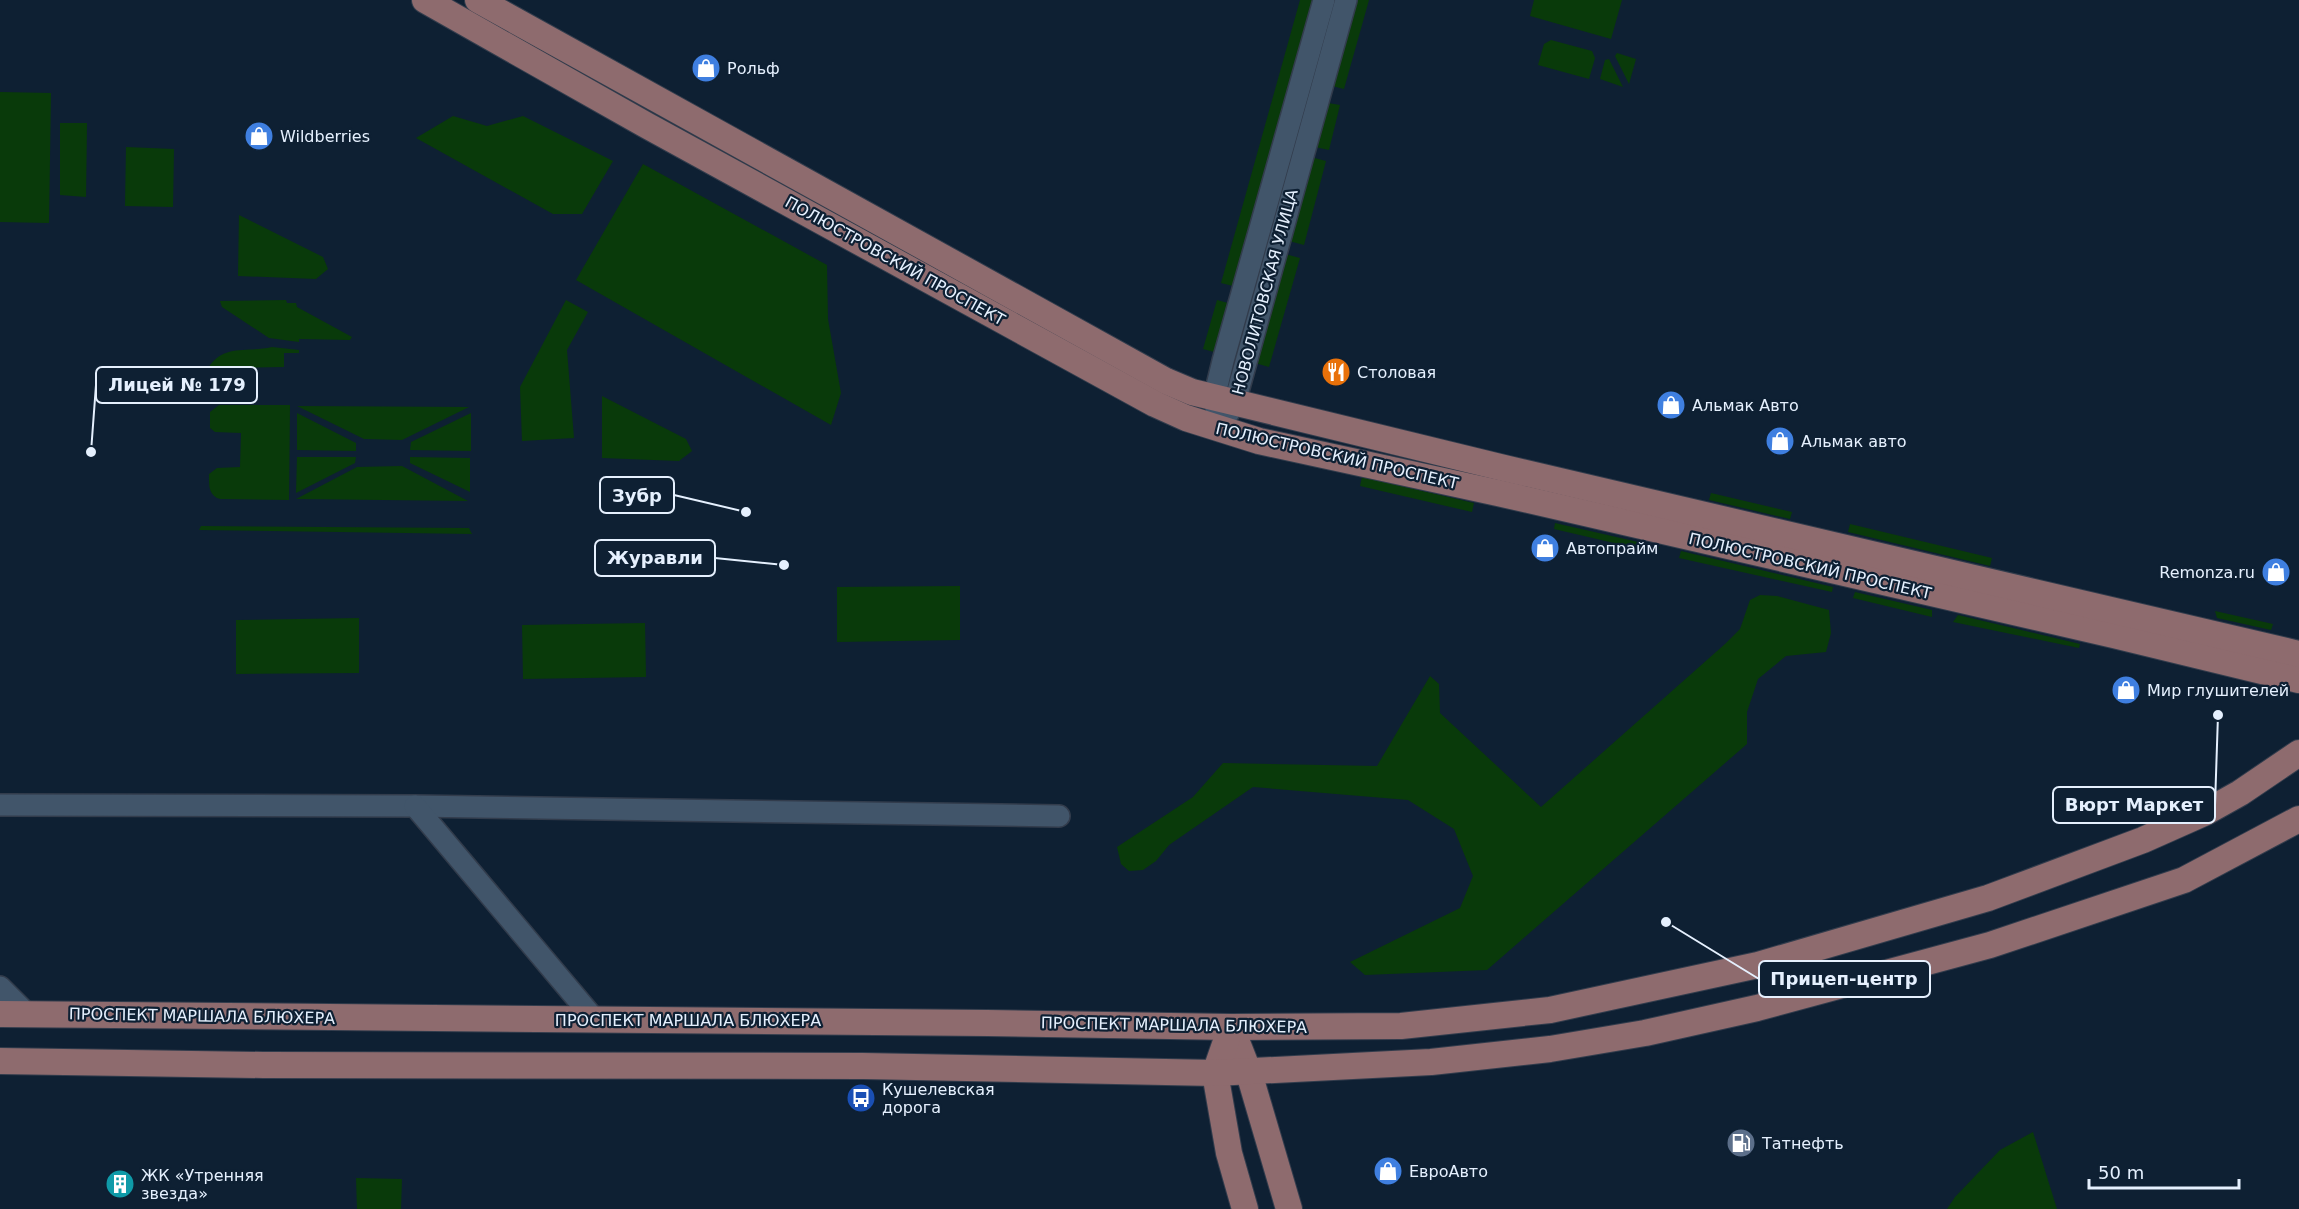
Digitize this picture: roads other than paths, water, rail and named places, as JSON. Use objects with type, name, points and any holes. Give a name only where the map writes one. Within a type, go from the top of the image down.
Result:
[{"type":"main road","name":"ПОЛЮСТРОВСКИЙ ПРОСПЕКТ","points":[[425,0],[646,125],[1155,404],[1219,429],[1259,441],[2114,635],[2299,680]]},
{"type":"main road","name":"ПОЛЮСТРОВСКИЙ ПРОСПЕКТ","points":[[478,0],[1166,381],[1191,392],[1515,471],[2299,654]]},
{"type":"main road","name":"ПРОСПЕКТ МАРШАЛА БЛЮХЕРА","points":[[0,1014],[1231,1027],[1401,1026],[1550,1010],[1758,965],[1988,898],[2143,840],[2206,812],[2240,793],[2299,753]]},
{"type":"main road","points":[[0,1061],[263,1065],[863,1066],[1215,1073],[1431,1062],[1550,1049],[1645,1032],[1758,1008],[1990,945],[2173,884],[2299,819]]},
{"type":"main road","points":[[1231,1027],[1249,1073],[1289,1209]]},
{"type":"main road","points":[[1231,1027],[1215,1073],[1229,1153],[1245,1209]]},
{"type":"street","name":"НОВОЛИТОВСКАЯ УЛИЦА","points":[[1219,429],[1224,400],[1324,0]]},
{"type":"street","name":"НОВОЛИТОВСКАЯ УЛИЦА","points":[[1224,400],[1346,0]]},
{"type":"street","points":[[0,805],[415,806],[1059,816]]},
{"type":"street","points":[[415,806],[595,1020]]},
{"type":"street","points":[[0,987],[27,1014]]},
{"type":"place","name":"Рольф","points":[[706,68]]},
{"type":"place","name":"Wildberries","points":[[259,136]]},
{"type":"place","name":"Столовая","points":[[1336,372]]},
{"type":"place","name":"Альмак Авто","points":[[1671,405]]},
{"type":"place","name":"Альмак авто","points":[[1780,441]]},
{"type":"place","name":"Лицей № 179","points":[[91,452]]},
{"type":"place","name":"Зубр","points":[[746,512]]},
{"type":"place","name":"Автопрайм","points":[[1545,548]]},
{"type":"place","name":"Журавли","points":[[784,565]]},
{"type":"place","name":"Remonza.ru","points":[[2276,572]]},
{"type":"place","name":"Мир глушителей","points":[[2126,690]]},
{"type":"place","name":"Вюрт Маркет","points":[[2218,715]]},
{"type":"place","name":"Прицеп-центр","points":[[1666,922]]},
{"type":"place","name":"Кушелевская дорога","points":[[861,1098]]},
{"type":"place","name":"Татнефть","points":[[1741,1143]]},
{"type":"place","name":"ЕвроАвто","points":[[1388,1171]]},
{"type":"place","name":"ЖК «Утренняя звезда»","points":[[120,1184]]}]
